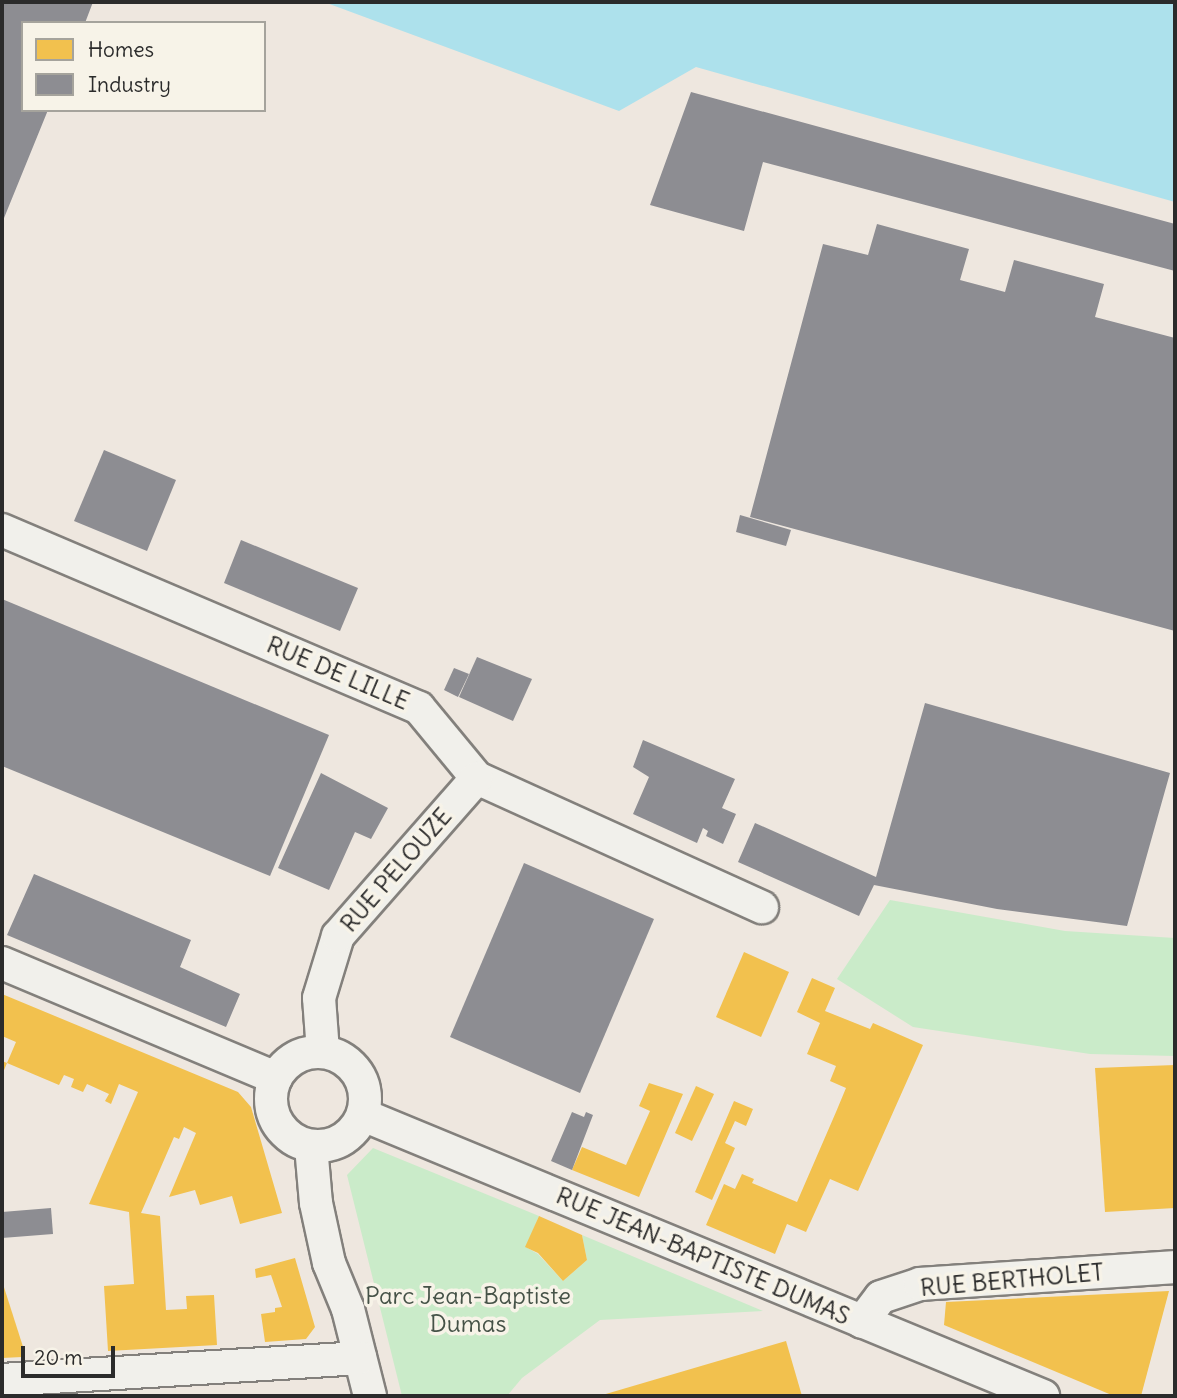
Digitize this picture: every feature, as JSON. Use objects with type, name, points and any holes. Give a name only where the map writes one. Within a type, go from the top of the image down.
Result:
[{"type":"street","name":"RUE DE LILLE","points":[[2,530],[419,708],[477,778],[762,907]]},
{"type":"street","name":"RUE PELOUZE","points":[[323,1052],[319,998],[338,936],[477,778]]},
{"type":"street","points":[[2,963],[276,1078]]},
{"type":"street","points":[[323,1052],[348,1063],[358,1074],[365,1100],[363,1115],[348,1136],[324,1146],[311,1146],[284,1133],[276,1121],[271,1092],[276,1078],[288,1063],[298,1057],[323,1052]]},
{"type":"street","name":"RUE JEAN-BAPTISTE DUMAS","points":[[363,1115],[1043,1396]]},
{"type":"street","points":[[311,1146],[316,1203],[329,1263],[348,1309],[370,1396]]},
{"type":"street","name":"RUE BERTHOLET","points":[[862,1322],[881,1297],[920,1284],[1175,1267]]},
{"type":"street","points":[[2,1380],[360,1357]]},
{"type":"green space","points":[[890,900],[1065,931],[1175,938],[1175,1056],[1090,1054],[913,1027],[837,979]]},
{"type":"green space","name":"Parc Jean-Baptiste Dumas","points":[[373,1148],[539,1216],[526,1247],[538,1254],[563,1281],[587,1260],[582,1235],[763,1311],[600,1320],[522,1378],[507,1396],[402,1396],[347,1175]]},
{"type":"water","points":[[324,2],[1175,2],[1175,202],[696,67],[619,111]]},
{"type":"building: Homes","points":[[744,952],[789,972],[761,1037],[716,1017]]},
{"type":"building: Homes","points":[[812,978],[835,988],[825,1011],[870,1029],[873,1023],[923,1045],[858,1191],[830,1179],[806,1232],[787,1224],[775,1254],[706,1225],[724,1184],[735,1189],[742,1174],[754,1179],[752,1183],[797,1202],[836,1112],[846,1088],[830,1081],[836,1066],[807,1054],[820,1023],[797,1012]]},
{"type":"building: Homes","points":[[2,994],[238,1092],[251,1107],[282,1213],[240,1224],[232,1196],[200,1205],[195,1190],[169,1197],[196,1133],[184,1127],[179,1139],[174,1137],[141,1213],[160,1216],[166,1310],[187,1309],[186,1296],[214,1295],[217,1345],[108,1351],[104,1286],[134,1284],[129,1212],[89,1204],[138,1092],[119,1084],[111,1104],[105,1101],[109,1094],[87,1084],[83,1092],[71,1087],[74,1079],[64,1075],[59,1085],[7,1063],[16,1042],[2,1036]]},
{"type":"building: Homes","points":[[2,1061],[7,1063],[2,1075]]},
{"type":"building: Homes","points":[[1175,1065],[1175,1208],[1105,1212],[1095,1068]]},
{"type":"building: Homes","points":[[649,1083],[683,1094],[639,1197],[572,1170],[582,1147],[626,1165],[650,1111],[639,1106]]},
{"type":"building: Homes","points":[[696,1086],[714,1094],[692,1141],[675,1133]]},
{"type":"building: Homes","points":[[734,1101],[753,1109],[746,1126],[735,1121],[725,1143],[735,1148],[712,1200],[695,1192]]},
{"type":"building: Homes","points":[[539,1216],[582,1235],[587,1260],[563,1281],[538,1253],[525,1247]]},
{"type":"building: Homes","points":[[295,1258],[315,1327],[306,1339],[265,1342],[261,1314],[275,1312],[275,1308],[282,1307],[271,1275],[256,1278],[255,1269]]},
{"type":"building: Homes","points":[[2,1281],[25,1353],[22,1357],[2,1358]]},
{"type":"building: Homes","points":[[1169,1291],[1141,1396],[1114,1396],[944,1325],[946,1302]]},
{"type":"building: Homes","points":[[786,1341],[802,1396],[599,1396]]},
{"type":"building: Industry","points":[[2,2],[93,2],[86,21],[21,21],[21,112],[47,112],[2,223]]},
{"type":"building: Industry","points":[[691,92],[1175,224],[1175,271],[763,162],[744,231],[650,205]]},
{"type":"building: Industry","points":[[877,224],[969,249],[960,280],[1005,292],[1014,260],[1104,284],[1095,317],[1175,338],[1175,631],[750,517],[823,244],[868,255]]},
{"type":"building: Industry","points":[[104,450],[176,480],[147,551],[74,521]]},
{"type":"building: Industry","points":[[740,515],[791,530],[786,546],[736,532]]},
{"type":"building: Industry","points":[[241,540],[358,588],[340,631],[224,583]]},
{"type":"building: Industry","points":[[2,599],[329,735],[270,876],[2,766]]},
{"type":"building: Industry","points":[[477,657],[532,679],[513,721],[459,697]]},
{"type":"building: Industry","points":[[454,668],[469,674],[458,697],[444,690]]},
{"type":"building: Industry","points":[[925,703],[1170,773],[1127,926],[997,909],[874,885],[859,916],[738,862],[755,823],[876,877]]},
{"type":"building: Industry","points":[[643,740],[735,779],[722,808],[736,814],[723,844],[706,836],[708,831],[703,828],[697,843],[633,814],[649,777],[633,767]]},
{"type":"building: Industry","points":[[321,773],[388,808],[371,839],[355,832],[329,890],[278,868]]},
{"type":"building: Industry","points":[[524,863],[654,919],[580,1093],[450,1037]]},
{"type":"building: Industry","points":[[34,874],[191,940],[180,967],[240,994],[226,1027],[7,935]]},
{"type":"building: Industry","points":[[572,1112],[584,1117],[586,1112],[593,1115],[572,1170],[551,1161]]},
{"type":"building: Industry","points":[[51,1208],[53,1234],[2,1238],[2,1212]]}]
